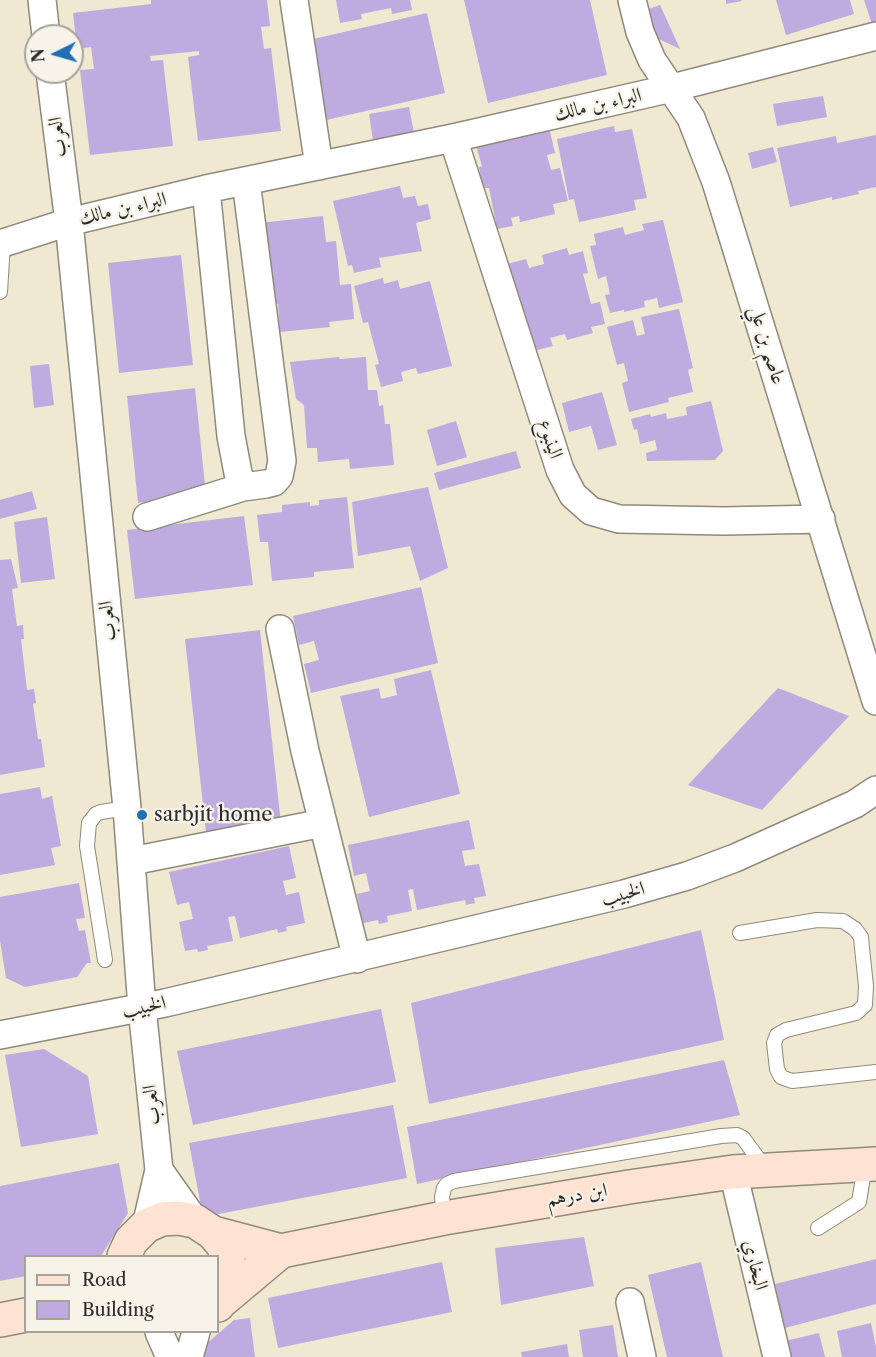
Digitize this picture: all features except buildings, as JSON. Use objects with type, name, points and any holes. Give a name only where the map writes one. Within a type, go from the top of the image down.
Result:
[{"type":"street","points":[[42,0],[45,24]]},
{"type":"street","points":[[294,0],[319,166]]},
{"type":"street","name":"عاصم بن علي","points":[[632,0],[640,32],[652,60],[691,118],[716,182],[876,701]]},
{"type":"street","name":"البراء بن مالك","points":[[2,243],[69,222],[206,189],[453,138],[672,88],[876,36]]},
{"type":"street","name":"العرب","points":[[52,84],[69,222],[127,808],[142,1008],[159,1170],[146,1226]]},
{"type":"street","name":"الينبوع","points":[[453,138],[560,470],[573,495],[591,511],[619,519],[724,521],[821,519]]},
{"type":"street","points":[[147,517],[243,487],[274,482],[282,469],[246,181]]},
{"type":"street","points":[[206,189],[231,436],[243,487]]},
{"type":"street","points":[[280,629],[305,751],[357,958]]},
{"type":"street","name":"الخبيب","points":[[0,1035],[142,1008],[624,894],[687,876],[791,834],[855,804],[876,790]]},
{"type":"street","points":[[132,861],[323,823]]},
{"type":"street","name":"ابن درهم","points":[[219,1303],[281,1251],[444,1218],[629,1186],[766,1169],[871,1164]]},
{"type":"street","name":"العرب","points":[[159,1170],[204,1227]]},
{"type":"street","name":"البخاري","points":[[734,1172],[777,1357]]},
{"type":"street","name":"ابن درهم","points":[[146,1226],[162,1219],[178,1218],[281,1251]]},
{"type":"street","points":[[125,1255],[131,1242],[146,1226]]},
{"type":"street","points":[[204,1227],[223,1245],[228,1259],[229,1275],[226,1289],[219,1302]]},
{"type":"street","points":[[630,1302],[642,1357]]},
{"type":"street","points":[[0,1320],[24,1315]]},
{"type":"street","points":[[159,1333],[170,1357]]},
{"type":"street","points":[[189,1357],[196,1333]]},
{"type":"lane","points":[[0,292],[2,243]]},
{"type":"lane","points":[[105,960],[87,846],[89,823],[96,814],[101,812],[127,808]]},
{"type":"lane","points":[[740,933],[817,920],[843,921],[855,929],[861,937],[866,986],[865,1005],[856,1013],[786,1030],[777,1035],[774,1043],[777,1068],[781,1077],[792,1081],[876,1072]]},
{"type":"lane","points":[[444,1218],[442,1197],[444,1188],[454,1181],[721,1136],[743,1138],[766,1169]]},
{"type":"lane","points":[[818,1228],[859,1202],[871,1164]]},
{"type":"place","name":"sarbjit home","points":[[142,815]]}]
